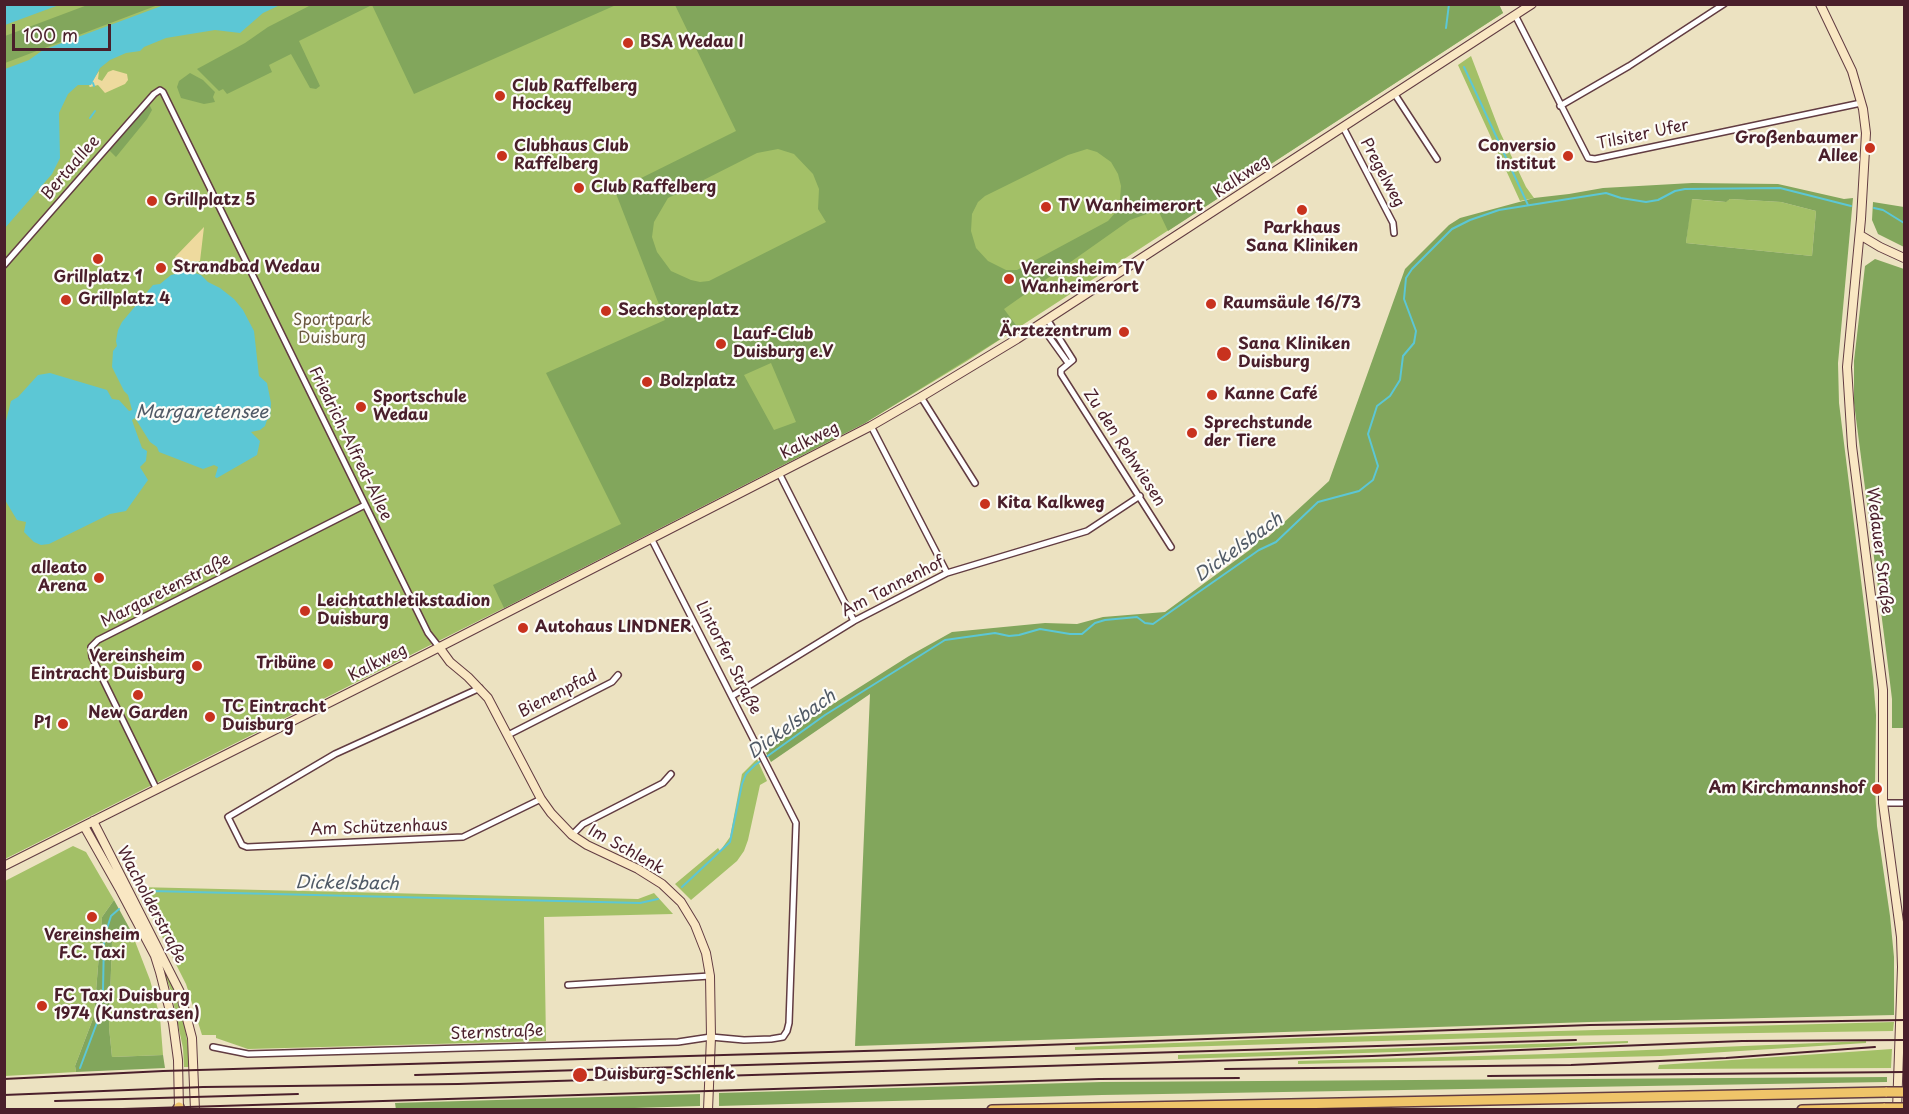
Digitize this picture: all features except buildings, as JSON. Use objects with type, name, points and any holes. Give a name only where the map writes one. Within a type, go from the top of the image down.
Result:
[{"type":"highway","points":[[992,1110],[1905,1092]]},
{"type":"highway","points":[[1802,1110],[1905,1108]]},
{"type":"street","name":"Kalkweg","points":[[4,866],[439,647],[871,426],[921,398],[1044,322],[1532,4]]},
{"type":"street","points":[[1560,106],[1629,66],[1724,4]]},
{"type":"street","name":"Wedauer Straße","points":[[1820,4],[1852,70],[1866,133],[1860,235],[1850,321],[1847,368],[1848,400],[1883,690],[1883,803],[1901,937],[1903,1004],[1897,1110]]},
{"type":"street","name":"Tilsiter Ufer","points":[[1515,15],[1586,156],[1595,159],[1861,103]]},
{"type":"street","name":"Bertaallee","points":[[4,265],[150,98],[160,90]]},
{"type":"street","name":"Friedrich-Alfred-Allee","points":[[160,90],[168,98],[428,633],[439,647]]},
{"type":"street","points":[[1394,93],[1437,159]]},
{"type":"street","name":"Pregelweg","points":[[1343,127],[1393,223],[1394,233]]},
{"type":"street","points":[[1860,235],[1905,258]]},
{"type":"street","name":"Zu den Rehwiesen","points":[[1044,322],[1071,362],[1061,370],[1061,374],[1171,548]]},
{"type":"street","points":[[921,398],[975,483]]},
{"type":"street","points":[[871,426],[947,573]]},
{"type":"street","points":[[779,473],[854,621]]},
{"type":"street","name":"Am Tannenhof","points":[[732,696],[854,621],[947,573],[1087,531],[1140,496]]},
{"type":"street","name":"Margaretenstraße","points":[[157,790],[92,657],[91,647],[98,640],[365,505]]},
{"type":"street","name":"Lintorfer Straße","points":[[651,538],[796,823],[789,1023],[783,1037]]},
{"type":"street","name":"Im Schlenk","points":[[439,647],[450,662],[480,688],[492,705],[541,799],[551,813],[572,835],[586,845],[651,876],[672,893],[688,913],[701,939],[710,976],[711,1037],[708,1110]]},
{"type":"street","name":"Bienenpfad","points":[[508,735],[612,682],[618,675]]},
{"type":"street","name":"Am Schützenhaus","points":[[480,688],[336,754],[228,817],[242,845],[247,847],[463,837],[541,799]]},
{"type":"street","points":[[572,835],[583,824],[663,783],[671,774]]},
{"type":"street","points":[[1883,803],[1905,803]]},
{"type":"street","name":"Wacholderstraße","points":[[93,821],[180,992],[192,1038],[195,1110]]},
{"type":"street","name":"Wacholderstraße","points":[[84,826],[119,888],[160,972],[173,1023],[178,1060],[179,1109]]},
{"type":"street","points":[[568,985],[710,976]]},
{"type":"street","name":"Sternstraße","points":[[213,1047],[248,1054],[678,1042],[711,1037],[744,1040],[783,1037]]},
{"type":"green space","points":[[90,4],[158,5],[5,63],[5,36]]},
{"type":"green space","points":[[311,4],[616,5],[414,94],[372,5],[299,41],[320,86],[316,89],[310,88],[291,54],[269,65],[272,72],[227,94],[223,89],[219,91],[197,69],[245,43],[268,27]]},
{"type":"green space","points":[[1499,4],[1503,13],[1168,231],[1158,210],[1130,220],[1004,309],[1018,328],[865,423],[504,608],[493,585],[621,524],[546,373],[665,320],[615,191],[736,131],[675,5]],"holes":[[[778,149],[794,154],[813,174],[819,189],[818,209],[826,222],[709,281],[691,280],[671,271],[657,252],[652,237],[654,222],[668,198],[757,153]],[[1087,149],[1097,152],[1111,162],[1118,174],[1121,186],[1120,199],[1115,213],[1108,221],[1017,270],[1006,270],[988,261],[976,248],[971,231],[972,214],[978,202],[985,196],[1068,155]],[[771,363],[796,422],[774,430],[744,375]]]},
{"type":"green space","name":"Sportpark Duisburg","points":[[5,5],[1499,5],[1503,13],[967,361],[865,423],[5,859]]},
{"type":"green space","points":[[1471,56],[1500,132],[1526,187],[1534,198],[1520,201],[1458,65]]},
{"type":"green space","points":[[190,73],[203,80],[215,92],[213,97],[215,102],[204,104],[181,98],[177,87],[179,81]]},
{"type":"green space","points":[[149,104],[152,110],[147,119],[116,157],[109,150]]},
{"type":"green space","points":[[1692,183],[1778,184],[1844,199],[1853,198],[1838,363],[1839,403],[1873,677],[1876,715],[1877,826],[1894,957],[1894,1015],[1590,1022],[855,1046],[870,694],[771,762],[765,751],[814,716],[909,656],[952,632],[1045,623],[1077,624],[1103,617],[1165,612],[1251,549],[1259,540],[1268,537],[1329,481],[1405,269],[1449,225],[1460,218],[1534,198],[1603,188]],"holes":[[[1692,199],[1726,202],[1730,199],[1781,202],[1816,211],[1812,256],[1686,243]]]},
{"type":"green space","points":[[1691,199],[1725,202],[1730,199],[1781,202],[1816,211],[1812,256],[1686,243]]},
{"type":"green space","points":[[1873,202],[1904,207],[1904,247],[1878,234],[1872,220]]},
{"type":"green space","points":[[1875,259],[1904,269],[1904,728],[1892,728],[1892,699],[1854,403],[1854,361],[1865,266]]},
{"type":"green space","points":[[757,759],[767,781],[760,785],[744,851],[737,861],[691,900],[675,884],[718,848],[720,851],[730,837],[742,774]]},
{"type":"green space","points":[[73,846],[86,852],[114,900],[102,917],[94,1016],[75,1066],[76,1072],[5,1076],[5,881]]},
{"type":"green space","points":[[137,887],[638,899],[654,893],[673,914],[544,917],[546,1041],[248,1049],[216,1038],[216,1035],[202,1035],[186,984]]},
{"type":"green space","points":[[114,900],[131,931],[112,942],[109,1027],[112,1057],[163,1055],[165,1068],[76,1072],[75,1066],[94,1016],[102,917]]},
{"type":"green space","points":[[131,931],[150,980],[160,1017],[163,1055],[112,1057],[109,1027],[112,942]]},
{"type":"green space","points":[[159,958],[175,990],[183,1014],[191,1067],[184,1067],[183,1048],[171,991]]},
{"type":"green space","points":[[1894,1022],[1893,1031],[1552,1036],[1075,1050],[1075,1047],[1298,1038]]},
{"type":"green space","points":[[1628,1041],[1628,1043],[1548,1047],[1178,1059],[1178,1055]]},
{"type":"green space","points":[[1866,1041],[1866,1043],[1661,1056],[1298,1064],[1298,1061],[1549,1054]]},
{"type":"green space","points":[[1892,1049],[1891,1068],[1658,1069],[1659,1065]]},
{"type":"green space","points":[[1887,1077],[1887,1082],[1102,1095],[719,1106],[719,1093],[1102,1082]]},
{"type":"green space","points":[[700,1094],[700,1106],[602,1109],[396,1110],[395,1103]]},
{"type":"sand","points":[[113,70],[127,74],[128,80],[125,84],[105,93],[98,85],[89,86],[99,71],[98,79],[102,81],[108,72]]},
{"type":"sand","points":[[204,227],[200,261],[178,261],[175,257]]},
{"type":"water","points":[[5,4],[59,4],[59,5],[5,25]]},
{"type":"water","points":[[164,5],[280,5],[263,13],[240,33],[215,30],[166,38],[140,51],[126,53],[110,60],[100,68],[91,85],[78,85],[68,94],[59,113],[60,158],[52,174],[5,228],[5,69],[29,60],[43,50]]},
{"type":"water","name":"Margaretensee","points":[[183,269],[201,275],[234,299],[243,310],[254,331],[259,376],[267,383],[271,403],[270,418],[265,426],[251,432],[260,441],[257,455],[217,478],[215,477],[218,467],[214,465],[203,469],[159,452],[135,418],[132,420],[142,448],[147,451],[146,461],[140,467],[148,480],[126,511],[110,514],[49,544],[41,545],[34,542],[24,532],[26,522],[17,520],[5,500],[5,425],[11,401],[18,397],[38,375],[50,373],[107,390],[112,399],[119,400],[129,411],[132,410],[128,395],[112,367],[118,330],[153,285],[160,284]]},
{"type":"waterway","points":[[1446,28],[1449,4]]},
{"type":"waterway","points":[[1464,67],[1528,205]]},
{"type":"waterway","points":[[90,118],[95,111]]},
{"type":"waterway","name":"Dickelsbach","points":[[682,887],[730,842],[742,784],[746,774],[755,765],[825,715],[945,640],[995,633],[1009,636],[1019,635],[1040,629],[1082,634],[1095,623],[1137,617],[1145,623],[1153,624],[1259,550],[1276,542],[1318,502],[1359,491],[1373,480],[1378,466],[1368,434],[1377,406],[1390,396],[1400,380],[1403,356],[1414,343],[1416,331],[1404,299],[1406,278],[1452,229],[1499,210],[1606,193],[1646,202],[1658,200],[1675,191],[1685,189],[1780,188],[1851,206]]},
{"type":"waterway","name":"Dickelsbach","points":[[1874,208],[1883,210],[1904,223]]},
{"type":"waterway","name":"Dickelsbach","points":[[142,894],[151,891],[640,903],[658,899]]},
{"type":"waterway","name":"Dickelsbach","points":[[80,1068],[98,1020],[103,990],[104,938],[111,916],[119,909]]},
{"type":"railway","points":[[4,1079],[163,1071],[934,1049],[1590,1025],[1904,1020]]},
{"type":"railway","points":[[415,1075],[1576,1040]]},
{"type":"railway","points":[[4,1095],[203,1087],[458,1084],[1372,1056],[1742,1041],[1904,1040]]},
{"type":"railway","points":[[1225,1069],[1571,1065],[1726,1058],[1875,1047]]},
{"type":"railway","points":[[1488,1076],[1904,1072]]},
{"type":"railway","points":[[90,1110],[1099,1079],[1239,1078]]},
{"type":"railway","points":[[55,1101],[298,1094]]},
{"type":"place","name":"BSA Wedau I","points":[[628,43]]},
{"type":"place","name":"Club Raffelberg Hockey","points":[[500,96]]},
{"type":"place","name":"Großenbaumer Allee","points":[[1870,148]]},
{"type":"place","name":"Clubhaus Club Raffelberg","points":[[502,156]]},
{"type":"place","name":"Conversio institut","points":[[1568,156]]},
{"type":"place","name":"Club Raffelberg","points":[[579,188]]},
{"type":"place","name":"Grillplatz 5","points":[[152,201]]},
{"type":"place","name":"TV Wanheimerort","points":[[1046,207]]},
{"type":"place","name":"Parkhaus Sana Kliniken","points":[[1302,210]]},
{"type":"place","name":"Grillplatz 1","points":[[98,259]]},
{"type":"place","name":"Strandbad Wedau","points":[[161,268]]},
{"type":"place","name":"Vereinsheim TV Wanheimerort","points":[[1009,279]]},
{"type":"place","name":"Grillplatz 4","points":[[66,300]]},
{"type":"place","name":"Raumsäule 16/73","points":[[1211,304]]},
{"type":"place","name":"Sechstoreplatz","points":[[606,311]]},
{"type":"place","name":"Ärztezentrum","points":[[1124,332]]},
{"type":"place","name":"Lauf-Club Duisburg e.V","points":[[721,344]]},
{"type":"place","name":"Sana Kliniken Duisburg","points":[[1224,354]]},
{"type":"place","name":"Bolzplatz","points":[[647,382]]},
{"type":"place","name":"Kanne Café","points":[[1212,395]]},
{"type":"place","name":"Sportschule Wedau","points":[[361,407]]},
{"type":"place","name":"Sprechstunde der Tiere","points":[[1192,433]]},
{"type":"place","name":"Kita Kalkweg","points":[[985,504]]},
{"type":"place","name":"alleato Arena","points":[[99,578]]},
{"type":"place","name":"Leichtathletikstadion Duisburg","points":[[305,611]]},
{"type":"place","name":"Autohaus LINDNER","points":[[523,628]]},
{"type":"place","name":"Tribüne","points":[[328,664]]},
{"type":"place","name":"Vereinsheim Eintracht Duisburg","points":[[197,666]]},
{"type":"place","name":"New Garden","points":[[138,695]]},
{"type":"place","name":"TC Eintracht Duisburg","points":[[210,717]]},
{"type":"place","name":"P1","points":[[63,724]]},
{"type":"place","name":"Am Kirchmannshof","points":[[1877,789]]},
{"type":"place","name":"Vereinsheim F.C. Taxi","points":[[92,917]]},
{"type":"place","name":"FC Taxi Duisburg 1974 (Kunstrasen)","points":[[42,1006]]},
{"type":"place","name":"Duisburg-Schlenk","points":[[580,1075]]}]
